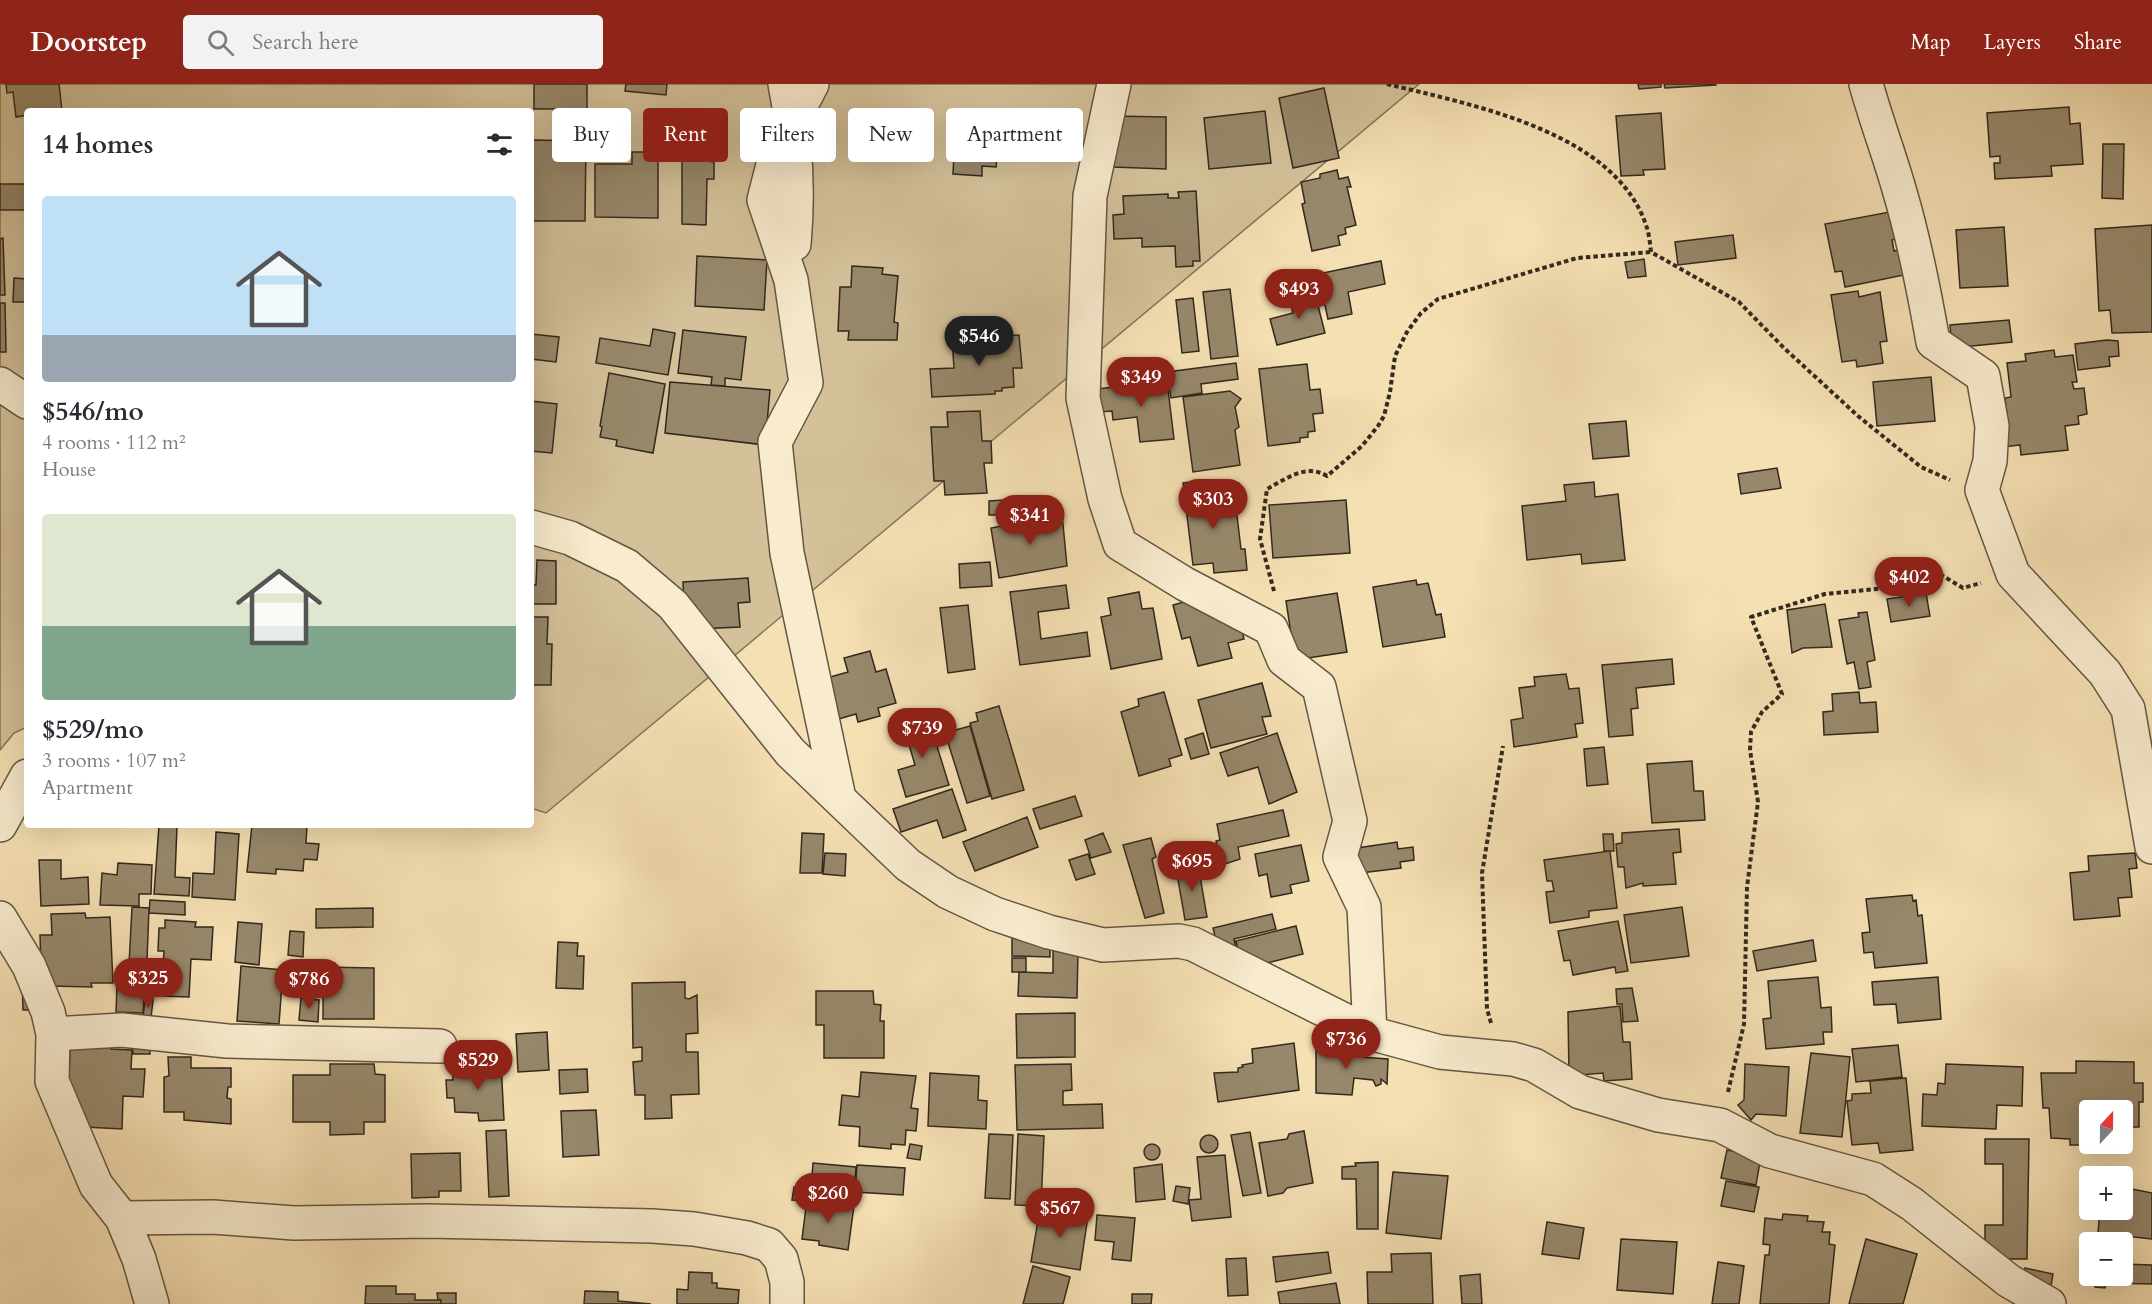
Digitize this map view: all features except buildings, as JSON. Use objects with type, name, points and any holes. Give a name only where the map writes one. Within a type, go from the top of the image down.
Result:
[{"type":"street","points":[[785,84],[790,108]]},
{"type":"street","points":[[800,108],[812,84]]},
{"type":"street","points":[[1114,84],[1090,196],[1083,398],[1105,499],[1120,544],[1185,584],[1271,629],[1284,660],[1319,687],[1350,821],[1340,857],[1364,907],[1370,1033]]},
{"type":"street","points":[[1866,84],[1880,137],[1899,187],[1919,262],[1933,342],[1983,376],[1992,426],[1990,461],[1982,490],[2013,574],[2105,673],[2128,709],[2152,848]]},
{"type":"street","points":[[774,162],[764,200],[791,280],[806,383],[775,442],[787,553],[839,798]]},
{"type":"street","points":[[794,244],[799,195],[796,162]]},
{"type":"street","points":[[534,527],[570,538],[627,566],[673,605],[790,752],[908,865],[948,892],[994,914],[1049,932],[1102,945],[1179,941],[1192,944],[1370,1033],[1440,1052],[1502,1058],[1534,1065],[1580,1092],[1658,1115],[1720,1125],[1770,1151],[1873,1179],[1912,1204],[2005,1293],[2049,1304]]},
{"type":"street","points":[[0,825],[24,781]]},
{"type":"street","points":[[0,918],[15,967],[48,1012],[53,1034],[52,1081],[96,1185],[122,1218],[139,1259],[152,1304]]},
{"type":"street","points":[[53,1034],[122,1030],[226,1041],[440,1046]]},
{"type":"street","points":[[122,1218],[213,1217],[294,1223],[428,1221],[694,1229],[747,1238],[769,1245],[781,1259],[787,1282],[787,1304]]},
{"type":"path","points":[[1387,84],[1456,101],[1558,135],[1603,163],[1630,197],[1646,224],[1651,252]]},
{"type":"path","points":[[1276,598],[1260,539],[1267,489],[1299,472],[1318,470],[1327,476],[1362,446],[1384,416],[1395,356],[1407,332],[1421,313],[1438,299],[1577,258],[1651,252],[1739,302],[1823,386],[1921,466],[1958,483],[1982,490]]},
{"type":"path","points":[[1720,1125],[1744,1024],[1747,887],[1758,802],[1750,750],[1751,732],[1762,712],[1782,694],[1751,617],[1825,594],[1897,587],[1914,580],[1943,576],[1963,588],[2013,574]]},
{"type":"path","points":[[1502,1058],[1487,1009],[1482,873],[1503,746]]},
{"type":"shaded area","points":[[0,84],[1419,84],[546,813],[534,809],[534,108],[24,108],[24,728],[14,733],[0,750]]}]
